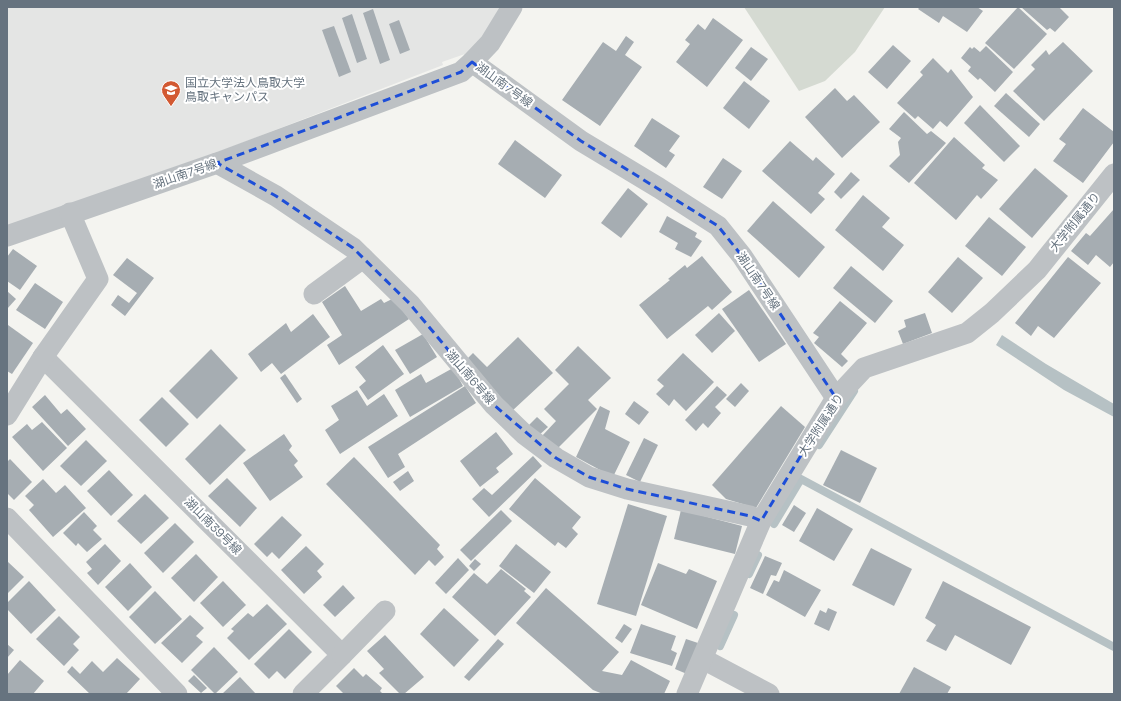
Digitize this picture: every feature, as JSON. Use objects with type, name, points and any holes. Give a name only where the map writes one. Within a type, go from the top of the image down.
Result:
[{"type":"street","points":[[472,62],[490,43],[512,7]]},
{"type":"street","name":"湖山南7号線","points":[[7,236],[217,163],[461,72],[472,62],[581,140],[718,226],[742,256],[836,398]]},
{"type":"street","name":"湖山南6号線","points":[[217,163],[276,196],[353,248],[410,304],[494,405],[524,434],[556,458],[589,477],[627,489],[750,516],[761,521]]},
{"type":"street","name":"大学附属通り","points":[[687,694],[761,521],[836,398],[864,368],[967,333],[992,313],[1037,270],[1114,174]]},
{"type":"street","points":[[7,415],[43,357],[98,279],[70,213]]},
{"type":"street","points":[[314,294],[363,258]]},
{"type":"street","name":"湖山南39号線","points":[[43,357],[342,655]]},
{"type":"street","points":[[7,518],[177,694]]},
{"type":"street","points":[[303,694],[385,611]]},
{"type":"street","points":[[702,659],[769,694]]},
{"type":"highlighted area","points":[[472,62],[581,141],[718,226],[742,256],[836,398],[761,521],[750,516],[627,489],[589,477],[556,458],[494,405],[410,304],[353,248],[276,196],[217,163],[461,72]]},
{"type":"shaded area","name":"国立大学法人鳥取大学 鳥取キャンパス","points":[[7,7],[507,7],[482,48],[442,62],[443,65],[226,149],[7,226]]},
{"type":"shaded area","points":[[744,7],[885,7],[855,52],[825,81],[799,91]]},
{"type":"shaded area","points":[[1002,335],[1046,364],[1114,404],[1114,417],[1064,390],[996,345]]},
{"type":"building","points":[[920,7],[977,7],[983,11],[967,32],[943,16],[939,23],[918,9]]},
{"type":"building","points":[[1018,7],[1047,34],[1014,69],[985,43]]},
{"type":"building","points":[[1021,7],[1059,7],[1069,17],[1055,32],[1050,28],[1047,30]]},
{"type":"building","points":[[373,9],[390,60],[380,64],[363,13]]},
{"type":"building","points":[[352,14],[367,59],[357,63],[342,18]]},
{"type":"building","points":[[713,18],[743,40],[707,87],[676,62],[690,44],[685,40],[698,24],[705,30]]},
{"type":"building","points":[[399,20],[410,50],[400,54],[389,24]]},
{"type":"building","points":[[334,26],[351,72],[339,77],[322,30]]},
{"type":"building","points":[[626,36],[634,42],[625,55],[642,67],[600,126],[562,100],[603,42],[616,51]]},
{"type":"building","points":[[1063,42],[1093,71],[1044,121],[1013,91],[1035,69],[1031,65],[1046,50],[1049,55]]},
{"type":"building","points":[[893,45],[911,61],[887,89],[868,72]]},
{"type":"building","points":[[986,46],[1013,72],[995,92],[980,78],[978,80],[968,71],[971,67],[961,58],[970,47],[972,49],[974,47],[980,52]]},
{"type":"building","points":[[751,47],[768,59],[751,81],[735,68]]},
{"type":"building","points":[[933,58],[948,73],[951,69],[973,97],[947,127],[940,121],[933,129],[918,116],[915,119],[897,103],[923,75],[920,72]]},
{"type":"building","points":[[744,81],[770,101],[749,129],[723,108]]},
{"type":"building","points":[[835,88],[847,101],[854,95],[880,122],[842,158],[805,117]]},
{"type":"building","points":[[1006,93],[1040,124],[1029,137],[994,106]]},
{"type":"building","points":[[980,105],[1020,146],[1004,162],[964,123]]},
{"type":"building","points":[[1083,108],[1114,132],[1114,142],[1083,183],[1053,161],[1066,144],[1059,139]]},
{"type":"building","points":[[904,112],[927,134],[931,131],[946,143],[909,183],[889,166],[900,155],[898,142],[901,138],[889,129]]},
{"type":"building","points":[[652,118],[680,136],[669,151],[675,155],[666,168],[634,146]]},
{"type":"building","points":[[954,137],[985,165],[982,168],[998,180],[981,199],[977,195],[956,220],[914,183]]},
{"type":"building","points":[[515,140],[562,175],[545,198],[498,164]]},
{"type":"building","points":[[790,141],[813,161],[816,157],[835,174],[818,193],[825,199],[811,214],[762,171]]},
{"type":"building","points":[[723,158],[742,171],[722,199],[703,187]]},
{"type":"building","points":[[1035,168],[1068,196],[1032,238],[999,209]]},
{"type":"building","points":[[851,172],[860,180],[841,199],[834,192]]},
{"type":"building","points":[[628,188],[648,204],[621,238],[601,223]]},
{"type":"building","points":[[863,195],[890,218],[882,227],[904,245],[883,271],[835,230]]},
{"type":"building","points":[[773,201],[825,247],[799,278],[747,231]]},
{"type":"building","points":[[1114,209],[1114,262],[1110,267],[1096,255],[1088,265],[1071,251],[1086,233],[1090,236]]},
{"type":"building","points":[[667,216],[697,233],[695,237],[702,241],[691,257],[675,249],[678,243],[659,232]]},
{"type":"building","points":[[989,217],[1026,247],[1002,276],[965,246]]},
{"type":"building","points":[[13,249],[37,266],[20,290],[7,281],[7,257]]},
{"type":"building","points":[[702,256],[732,292],[712,310],[708,306],[667,339],[639,305],[670,280],[668,279],[685,265],[687,268]]},
{"type":"building","points":[[958,257],[983,278],[952,313],[928,292]]},
{"type":"building","points":[[1068,257],[1101,283],[1054,338],[1038,326],[1031,336],[1015,323]]},
{"type":"building","points":[[127,258],[154,278],[125,316],[111,305],[118,295],[129,303],[137,293],[113,275]]},
{"type":"building","points":[[851,266],[893,301],[875,323],[833,288]]},
{"type":"building","points":[[35,283],[63,302],[45,329],[16,310]]},
{"type":"building","points":[[345,286],[361,311],[381,299],[384,303],[394,298],[409,319],[339,365],[327,345],[342,335],[322,302]]},
{"type":"building","points":[[749,290],[786,344],[759,362],[722,309]]},
{"type":"building","points":[[7,291],[16,299],[7,309]]},
{"type":"building","points":[[840,301],[867,323],[841,354],[848,361],[842,367],[814,343],[819,337],[813,333]]},
{"type":"building","points":[[719,313],[735,331],[712,353],[695,335]]},
{"type":"building","points":[[925,313],[932,333],[903,344],[898,331],[906,327],[904,320]]},
{"type":"building","points":[[313,314],[330,337],[281,374],[272,363],[261,372],[248,354],[286,323],[291,332]]},
{"type":"building","points":[[8,325],[33,343],[12,374],[7,371]]},
{"type":"building","points":[[423,334],[437,357],[410,374],[395,350]]},
{"type":"building","points":[[518,337],[553,373],[512,411],[465,361],[473,353],[487,367]]},
{"type":"building","points":[[383,345],[404,374],[368,400],[359,387],[366,381],[355,367]]},
{"type":"building","points":[[578,346],[611,378],[588,400],[597,409],[557,449],[542,436],[556,421],[544,409],[569,384],[555,370]]},
{"type":"building","points":[[211,349],[238,378],[197,419],[169,391]]},
{"type":"building","points":[[683,353],[714,382],[686,411],[674,399],[669,406],[656,394],[664,386],[657,380]]},
{"type":"building","points":[[453,368],[463,386],[410,417],[395,390],[421,374],[426,383]]},
{"type":"building","points":[[285,374],[302,399],[297,403],[280,378]]},
{"type":"building","points":[[741,383],[749,391],[735,407],[726,399]]},
{"type":"building","points":[[465,386],[476,403],[398,454],[405,467],[388,478],[368,447]]},
{"type":"building","points":[[717,386],[727,395],[715,407],[721,413],[708,428],[703,423],[696,431],[685,420]]},
{"type":"building","points":[[357,390],[367,406],[384,394],[398,416],[340,454],[325,430],[339,420],[331,406]]},
{"type":"building","points":[[45,395],[61,414],[67,409],[86,429],[68,446],[32,407]]},
{"type":"building","points":[[162,397],[189,424],[166,447],[139,420]]},
{"type":"building","points":[[634,401],[649,412],[639,425],[625,414]]},
{"type":"building","points":[[600,406],[610,411],[605,429],[630,442],[613,477],[576,457]]},
{"type":"building","points":[[781,406],[805,427],[756,508],[726,499],[712,485]]},
{"type":"building","points":[[537,417],[548,427],[537,437],[527,427]]},
{"type":"building","points":[[42,422],[67,448],[43,471],[12,437],[27,424],[32,430]]},
{"type":"building","points":[[220,424],[246,450],[210,485],[185,459]]},
{"type":"building","points":[[496,432],[513,454],[496,468],[499,472],[480,487],[460,461]]},
{"type":"building","points":[[284,434],[292,446],[289,450],[298,461],[294,465],[303,477],[270,501],[243,463]]},
{"type":"building","points":[[644,438],[658,445],[640,482],[626,475]]},
{"type":"building","points":[[86,440],[107,461],[81,486],[60,466]]},
{"type":"building","points":[[841,450],[877,468],[860,503],[823,485]]},
{"type":"building","points":[[533,456],[542,466],[489,517],[472,499],[484,488],[492,495]]},
{"type":"building","points":[[354,457],[440,545],[437,549],[444,557],[435,566],[429,560],[415,575],[326,484]]},
{"type":"building","points":[[10,459],[32,482],[14,500],[7,493],[7,462]]},
{"type":"building","points":[[109,470],[133,495],[111,516],[87,491]]},
{"type":"building","points":[[408,471],[414,481],[400,491],[393,482]]},
{"type":"building","points":[[227,478],[257,508],[240,527],[208,496]]},
{"type":"building","points":[[535,478],[581,517],[572,528],[578,534],[566,548],[558,542],[555,546],[509,509]]},
{"type":"building","points":[[43,479],[56,493],[65,485],[86,508],[53,537],[29,510],[34,505],[25,496]]},
{"type":"building","points":[[145,494],[169,518],[141,544],[117,521]]},
{"type":"building","points":[[628,504],[667,516],[636,616],[597,604]]},
{"type":"building","points":[[794,505],[806,513],[794,532],[782,525]]},
{"type":"building","points":[[817,508],[853,529],[834,561],[799,541]]},
{"type":"building","points":[[501,510],[512,521],[471,561],[460,550]]},
{"type":"building","points":[[681,510],[742,526],[735,554],[674,539]]},
{"type":"building","points":[[84,512],[97,526],[93,530],[102,539],[87,552],[78,543],[76,546],[63,533]]},
{"type":"building","points":[[282,516],[302,535],[279,559],[272,552],[267,557],[254,544]]},
{"type":"building","points":[[175,523],[194,542],[163,573],[144,553]]},
{"type":"building","points":[[105,544],[121,561],[98,585],[87,573],[92,569],[86,562]]},
{"type":"building","points":[[516,544],[551,572],[534,593],[499,566]]},
{"type":"building","points":[[306,546],[324,564],[317,571],[322,577],[304,594],[281,570]]},
{"type":"building","points":[[871,548],[912,569],[894,606],[852,585]]},
{"type":"building","points":[[196,554],[218,577],[194,602],[171,578]]},
{"type":"building","points":[[765,556],[782,563],[776,576],[771,575],[763,594],[750,588]]},
{"type":"building","points":[[458,558],[469,570],[446,594],[435,583]]},
{"type":"building","points":[[475,559],[481,564],[474,571],[469,566]]},
{"type":"building","points":[[7,561],[24,577],[7,594]]},
{"type":"building","points":[[130,563],[152,587],[128,611],[105,587]]},
{"type":"building","points":[[658,563],[686,574],[689,569],[717,581],[697,629],[641,605]]},
{"type":"building","points":[[501,569],[526,589],[524,591],[531,597],[495,636],[452,597],[474,573],[487,584]]},
{"type":"building","points":[[784,570],[821,590],[805,617],[766,595],[774,580],[779,582]]},
{"type":"building","points":[[29,581],[56,610],[31,634],[7,609],[7,603]]},
{"type":"building","points":[[223,581],[246,605],[223,627],[200,603]]},
{"type":"building","points":[[943,581],[1031,627],[1011,665],[955,635],[946,651],[926,641],[936,625],[925,618]]},
{"type":"building","points":[[343,585],[355,598],[335,617],[323,605]]},
{"type":"building","points":[[546,588],[619,652],[602,671],[622,675],[631,660],[670,681],[664,694],[603,694],[593,690],[516,623]]},
{"type":"building","points":[[155,591],[182,619],[155,644],[129,617]]},
{"type":"building","points":[[267,604],[287,624],[249,660],[227,638],[234,631],[231,629],[248,613],[253,617]]},
{"type":"building","points":[[444,608],[479,640],[454,667],[420,634]]},
{"type":"building","points":[[828,608],[837,612],[829,631],[814,624],[820,610],[826,613]]},
{"type":"building","points":[[190,615],[204,628],[196,636],[203,642],[182,663],[161,643]]},
{"type":"building","points":[[59,616],[80,637],[73,644],[79,650],[64,666],[36,639]]},
{"type":"building","points":[[624,624],[632,629],[622,643],[615,638]]},
{"type":"building","points":[[641,624],[676,636],[671,650],[677,653],[672,666],[630,653]]},
{"type":"building","points":[[289,629],[312,652],[285,679],[277,671],[269,679],[254,664]]},
{"type":"building","points":[[385,635],[424,677],[404,694],[400,694],[379,673],[384,669],[367,651]]},
{"type":"building","points":[[498,639],[504,644],[469,681],[464,677]]},
{"type":"building","points":[[686,639],[698,643],[687,674],[675,669]]},
{"type":"building","points":[[7,644],[14,650],[7,658]]},
{"type":"building","points":[[214,647],[238,672],[215,694],[191,670]]},
{"type":"building","points":[[117,658],[140,679],[126,694],[90,694],[67,672],[72,666],[80,674],[92,661],[103,672]]},
{"type":"building","points":[[20,660],[44,681],[33,694],[7,694],[7,675]]},
{"type":"building","points":[[914,667],[951,687],[947,694],[899,694]]},
{"type":"building","points":[[354,668],[363,677],[366,674],[382,688],[380,691],[383,694],[344,694],[336,686]]},
{"type":"building","points":[[194,675],[207,688],[201,693],[188,681]]},
{"type":"building","points":[[240,677],[256,694],[222,694]]},
{"type":"waterway","points":[[819,445],[854,391]]},
{"type":"waterway","points":[[774,524],[801,479],[1114,647]]},
{"type":"waterway","points":[[749,574],[758,555]]},
{"type":"waterway","points":[[720,646],[734,615]]},
{"type":"place","name":"国立大学法人鳥取大学 鳥取キャンパス","points":[[171,107]]}]
